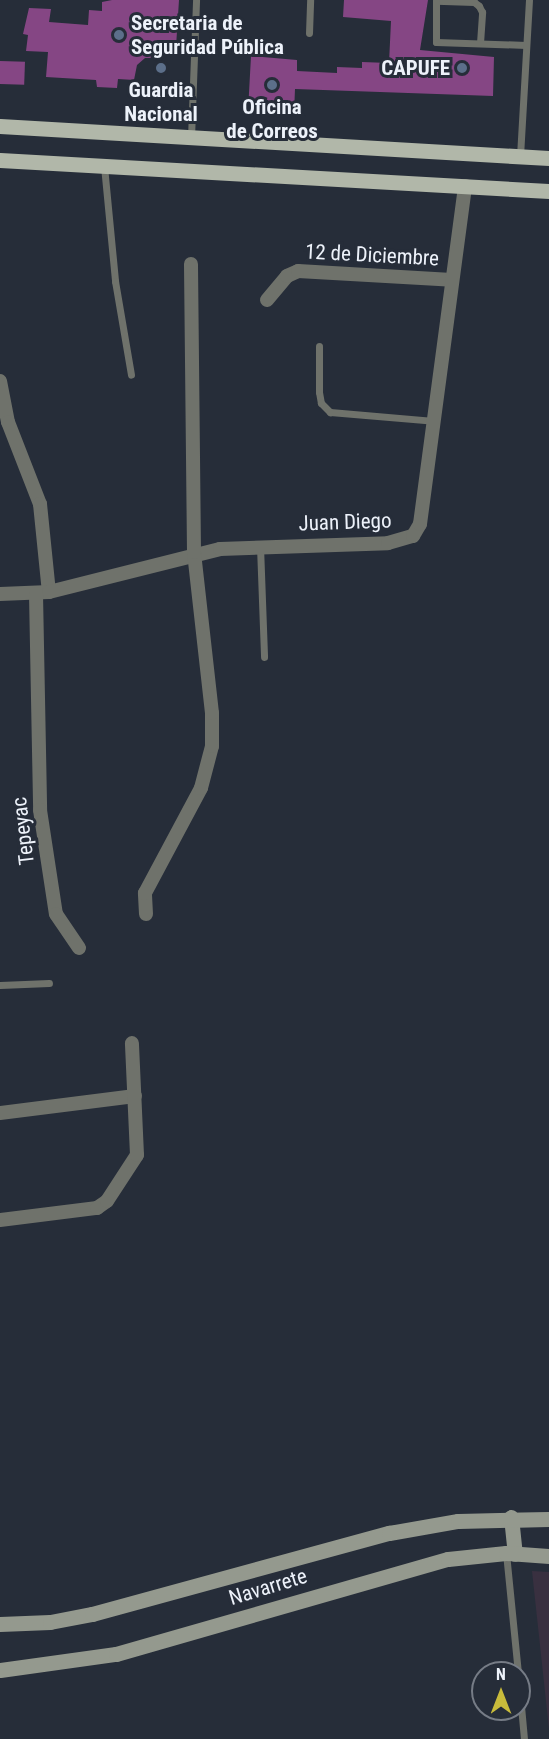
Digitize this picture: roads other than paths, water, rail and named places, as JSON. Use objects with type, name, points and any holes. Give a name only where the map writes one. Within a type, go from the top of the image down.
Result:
[{"type":"main road","points":[[0,126],[549,158]]},
{"type":"main road","points":[[0,160],[549,191]]},
{"type":"main road","points":[[511,1554],[512,1517]]},
{"type":"main road","name":"Navarrete","points":[[0,1624],[50,1622],[92,1614],[389,1533],[458,1521],[512,1517],[549,1519]]},
{"type":"main road","name":"Navarrete","points":[[1,1670],[116,1654],[406,1568],[448,1559],[511,1554],[549,1556]]},
{"type":"street","name":"Juan Diego","points":[[0,594],[42,593],[194,552],[260,546],[388,543],[413,536],[420,524],[465,186]]},
{"type":"street","points":[[146,914],[147,888],[201,788],[212,746],[212,713],[194,552],[191,264]]},
{"type":"street","name":"12 de Diciembre","points":[[267,300],[287,276],[298,271],[452,280]]},
{"type":"street","name":"Tepeyac","points":[[0,381],[8,422],[40,504],[42,593],[40,810],[56,914],[79,948]]},
{"type":"street","points":[[0,1220],[97,1208],[107,1201],[137,1155],[132,1043]]},
{"type":"street","points":[[0,1113],[135,1096]]},
{"type":"lane","points":[[191,138],[196,0]]},
{"type":"lane","points":[[309,33],[310,0]]},
{"type":"lane","points":[[520,156],[529,0]]},
{"type":"lane","points":[[480,43],[482,12],[479,6],[474,2],[436,1],[436,42],[526,45]]},
{"type":"lane","points":[[104,166],[115,281],[131,375]]},
{"type":"lane","points":[[319,346],[319,392],[321,403],[330,412],[434,421]]},
{"type":"lane","points":[[260,546],[264,657]]},
{"type":"lane","points":[[0,985],[49,983]]},
{"type":"lane","points":[[511,1554],[517,1661]]},
{"type":"lane","points":[[522,1721],[524,1739]]},
{"type":"place","name":"Secretaria de Seguridad Pública","points":[[119,35]]},
{"type":"place","name":"Guardia Nacional","points":[[161,68]]},
{"type":"place","name":"CAPUFE","points":[[462,68]]},
{"type":"place","name":"Oficina de Correos","points":[[272,85]]}]
